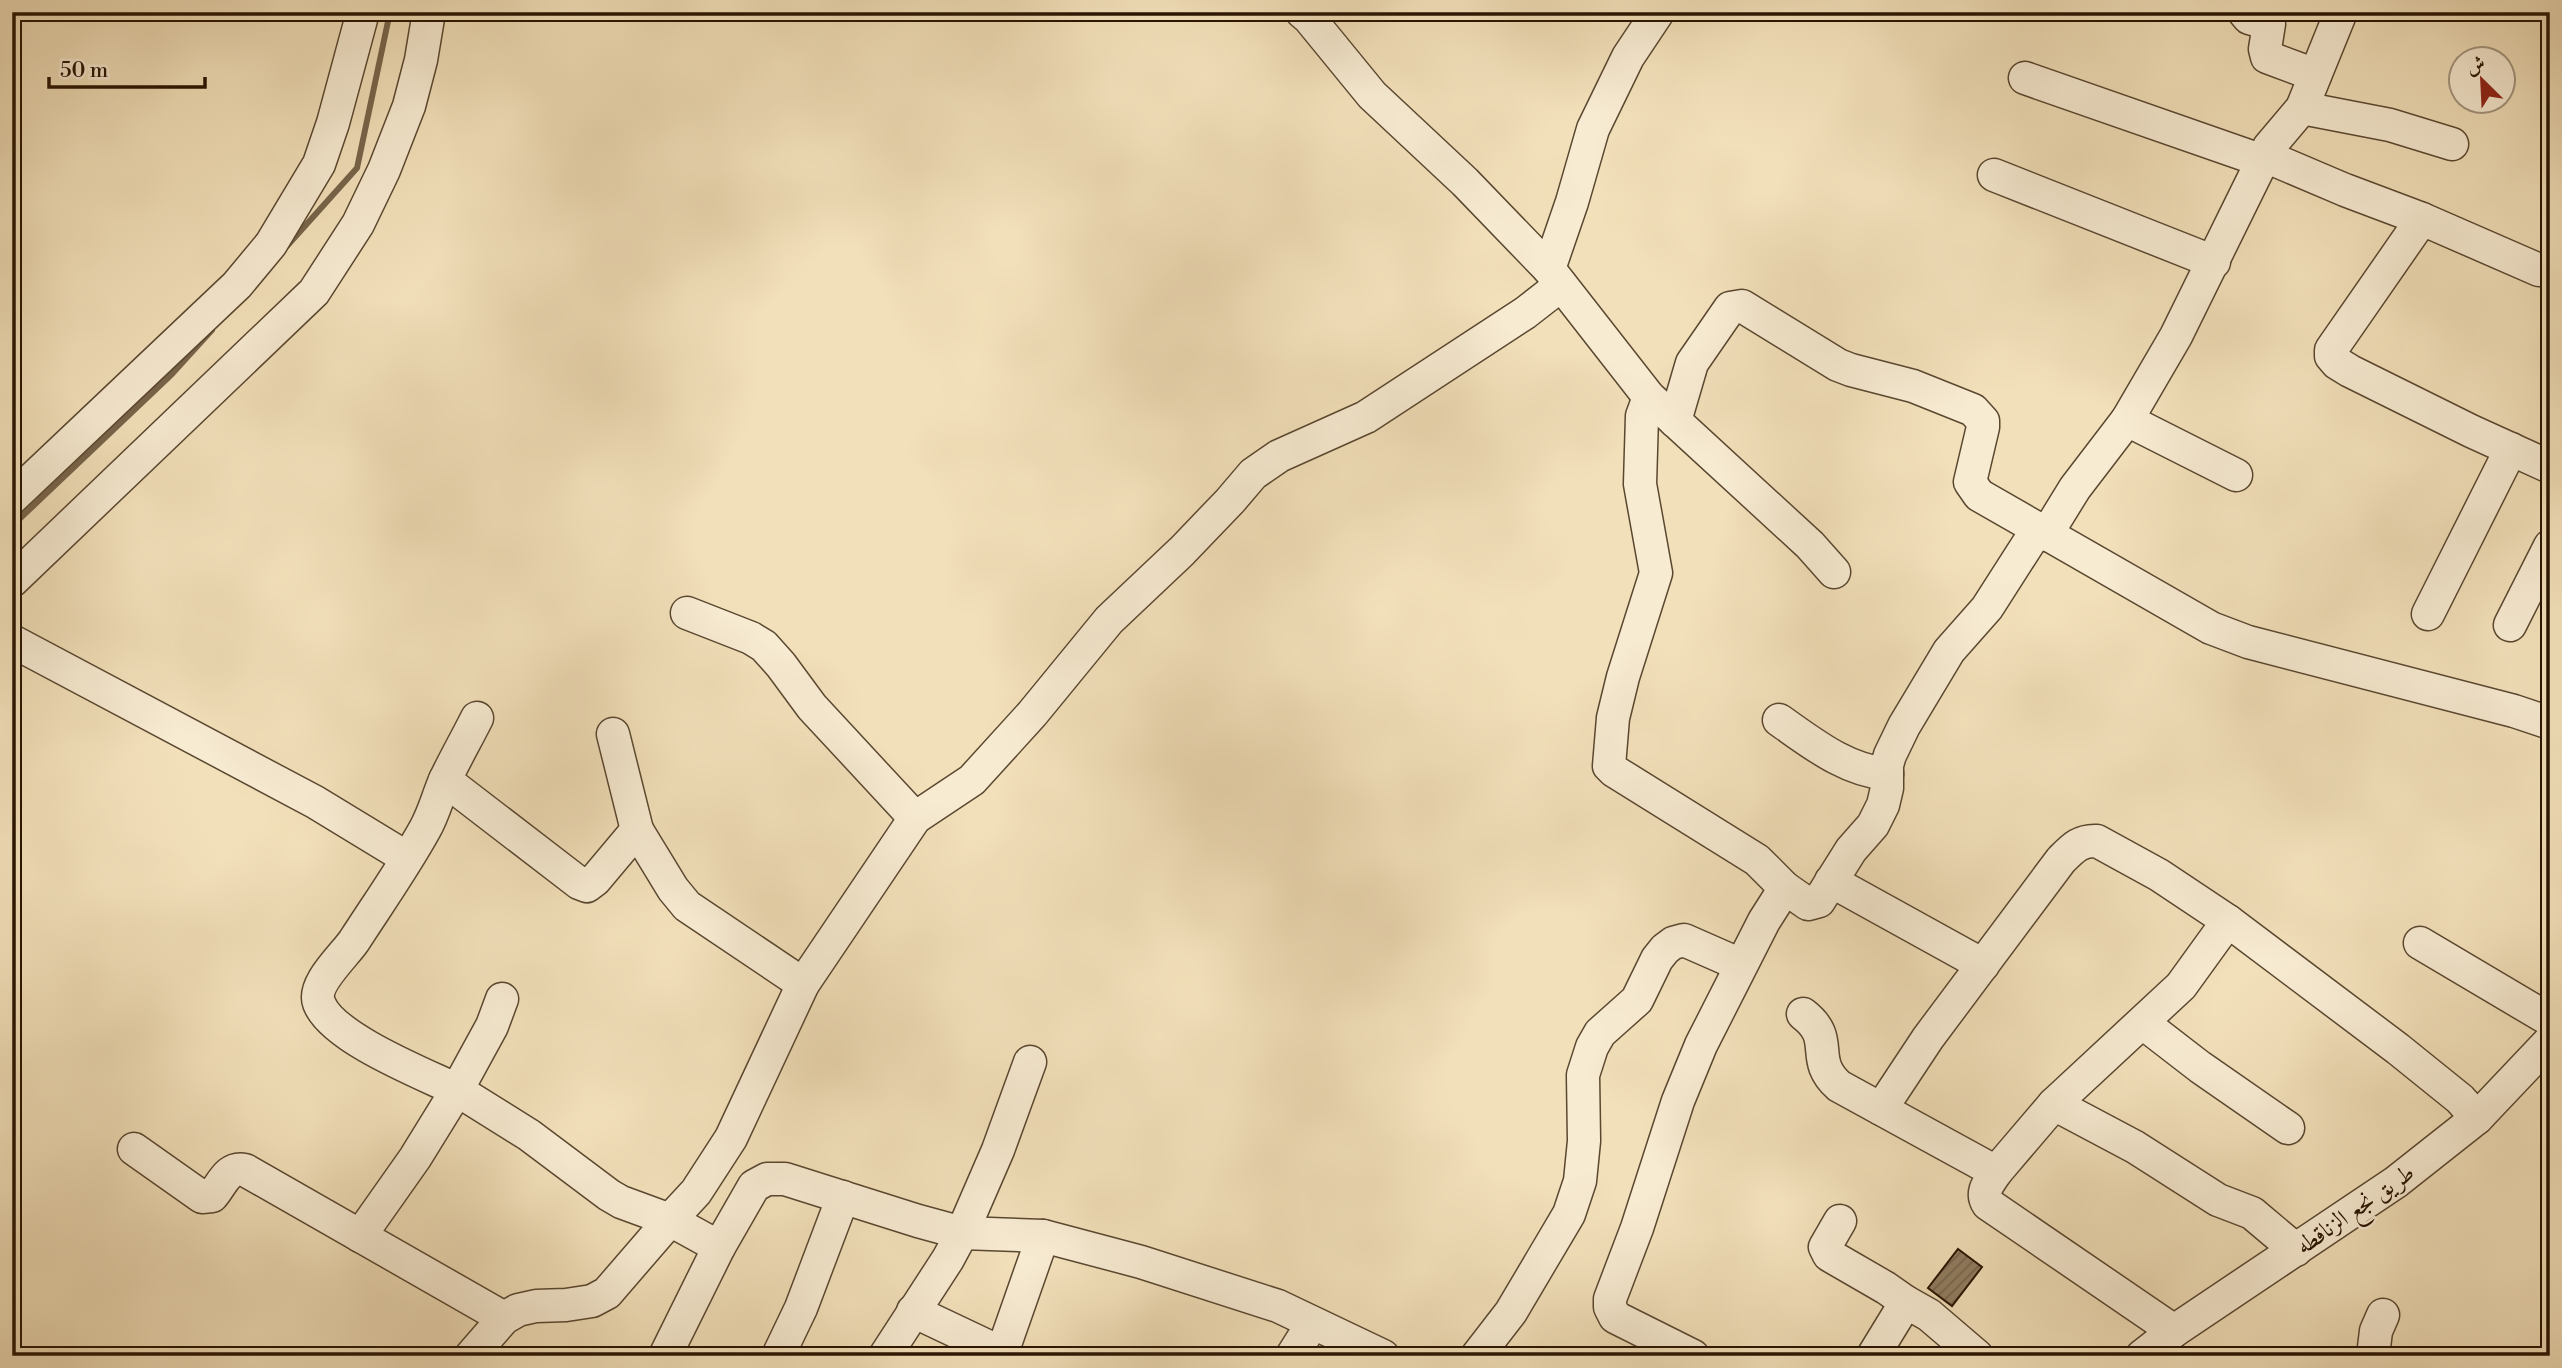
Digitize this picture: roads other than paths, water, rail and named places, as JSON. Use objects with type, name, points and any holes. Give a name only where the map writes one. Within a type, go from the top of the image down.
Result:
[{"type":"street","points":[[12,498],[237,285],[271,244],[319,164],[363,12]]},
{"type":"street","points":[[12,581],[314,292],[358,224],[384,170],[409,106],[421,60],[429,12]]},
{"type":"street","points":[[1302,12],[1326,37],[1372,95],[1465,182],[1555,277],[1649,397],[1810,545],[1834,572]]},
{"type":"street","points":[[471,1356],[505,1318],[518,1310],[592,1301],[607,1293],[696,1192],[731,1138],[803,984],[915,818],[972,780],[1032,714],[1110,620],[1182,551],[1253,474],[1279,456],[1366,417],[1525,313],[1555,277],[1572,202],[1593,129],[1628,57],[1658,12]]},
{"type":"street","points":[[2244,12],[2249,18],[2269,24],[2265,49],[2267,57],[2315,75]]},
{"type":"street","points":[[1649,397],[1642,422],[1640,484],[1656,573],[1613,718],[1609,766],[1757,860],[1785,888],[1804,902],[1815,904],[1851,850],[1873,825],[1883,805],[1887,788],[1889,755],[1949,651],[1987,608],[2127,420],[2176,336],[2264,158],[2278,135],[2302,108],[2341,12]]},
{"type":"street","points":[[2025,78],[2264,158],[2422,219],[2539,270]]},
{"type":"street","points":[[2302,108],[2381,122],[2452,144]]},
{"type":"street","points":[[1994,175],[2214,262]]},
{"type":"street","points":[[2422,219],[2331,350],[2331,356],[2350,371],[2550,467]]},
{"type":"street","points":[[1675,421],[1697,354],[1730,308],[1742,306],[1838,365],[1913,386],[1975,411],[1983,421],[1983,427],[1970,477],[1971,485],[1979,495],[2211,628],[2248,642],[2514,711],[2550,723]]},
{"type":"street","points":[[2127,420],[2236,475]]},
{"type":"street","points":[[2428,614],[2511,449]]},
{"type":"street","points":[[2510,625],[2550,546]]},
{"type":"street","points":[[687,612],[764,646],[812,708],[915,818]]},
{"type":"street","points":[[12,642],[315,803],[407,858]]},
{"type":"street","points":[[477,718],[445,780],[426,827],[344,956],[318,990],[317,996],[324,1012],[363,1044],[457,1090],[529,1135],[609,1195],[670,1220],[719,1247]]},
{"type":"street","points":[[1779,720],[1846,763],[1870,773],[1887,774]]},
{"type":"street","points":[[613,734],[637,830],[673,889],[687,906],[803,984]]},
{"type":"street","points":[[445,780],[579,883],[587,886],[637,830]]},
{"type":"street","points":[[1881,1109],[1928,1038],[2061,860],[2075,846],[2086,840],[2097,841],[2148,869],[2228,920],[2398,1049],[2460,1099],[2477,1118]]},
{"type":"street","points":[[1831,881],[1983,965]]},
{"type":"street","points":[[1693,1356],[1615,1317],[1610,1307],[1610,1299],[1637,1228],[1678,1101],[1701,1045],[1764,920],[1785,888]]},
{"type":"street","points":[[2174,1331],[1988,1205],[1984,1195],[1985,1188],[1996,1172],[2054,1104],[2180,986],[2228,920]]},
{"type":"street","points":[[1477,1356],[1511,1312],[1569,1214],[1580,1181],[1584,1141],[1585,1062],[1600,1034],[1637,1000],[1657,959],[1673,943],[1684,940],[1741,965]]},
{"type":"street","points":[[2420,943],[2550,1020]]},
{"type":"street","points":[[360,1236],[415,1158],[457,1090],[492,1026],[502,999]]},
{"type":"street","points":[[1802,1014],[1815,1023],[1822,1036],[1822,1060],[1830,1077],[1839,1086],[1996,1172]]},
{"type":"street","points":[[2143,1023],[2200,1067],[2288,1128]]},
{"type":"street","name":"طريق نجع الزناقطه","points":[[2143,1356],[2174,1331],[2396,1182],[2477,1118],[2550,1041]]},
{"type":"street","points":[[885,1356],[962,1233],[998,1150],[1030,1062]]},
{"type":"street","points":[[2054,1104],[2135,1147],[2218,1200],[2252,1213],[2296,1250]]},
{"type":"street","points":[[134,1149],[202,1197],[212,1196],[232,1171],[239,1169],[505,1318]]},
{"type":"street","points":[[665,1356],[747,1197],[761,1182],[785,1179],[962,1233],[1043,1236],[1142,1262],[1234,1290],[1278,1307],[1383,1356]]},
{"type":"street","points":[[778,1356],[801,1308],[843,1197]]},
{"type":"street","points":[[1840,1221],[1825,1247],[1829,1255],[1929,1315],[1978,1356]]},
{"type":"street","points":[[913,1311],[1005,1354],[1043,1236]]},
{"type":"street","points":[[1873,1356],[1906,1302]]},
{"type":"street","points":[[2373,1356],[2376,1331],[2383,1315]]},
{"type":"street","points":[[1292,1356],[1311,1324]]},
{"type":"waterway","points":[[287,246],[357,168],[390,12]]},
{"type":"waterway","points":[[12,526],[172,374],[212,330]]}]
